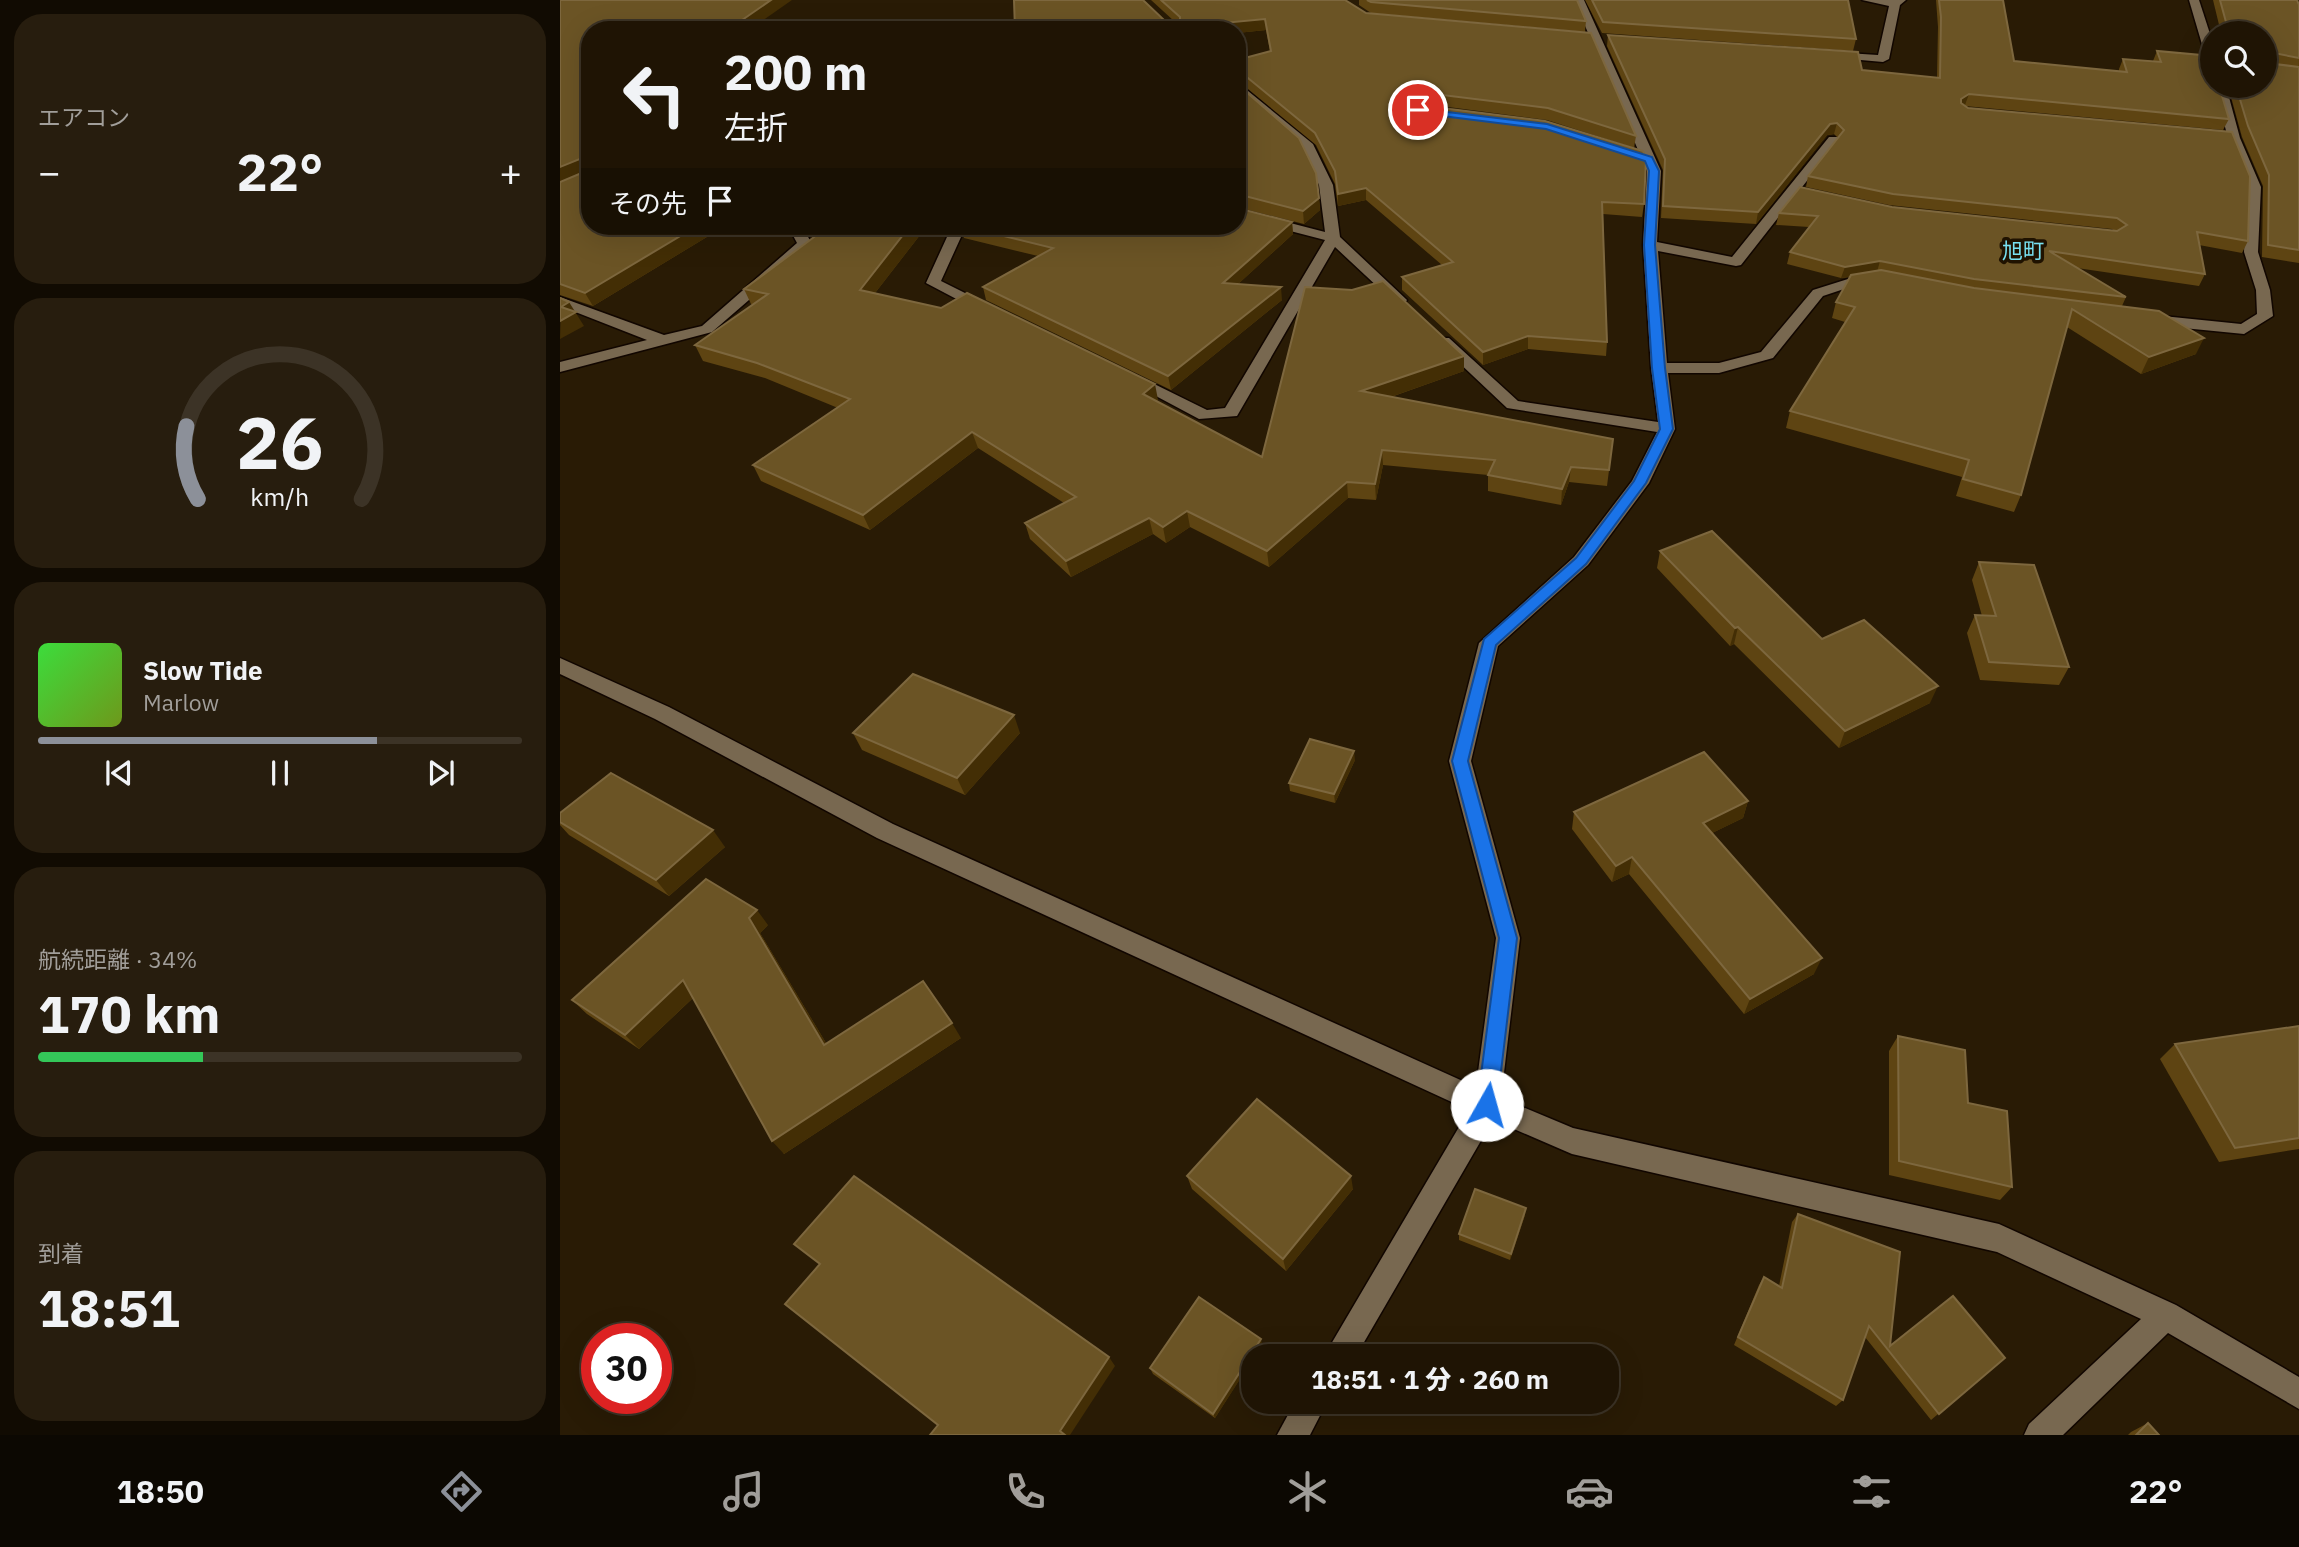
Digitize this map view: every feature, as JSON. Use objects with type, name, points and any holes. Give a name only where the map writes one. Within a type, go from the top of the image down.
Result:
[{"type":"street","points":[[1346,1344],[1487,1105],[1508,938],[1460,761],[1489,643],[1581,561],[1640,483],[1667,429],[1658,368],[1650,245],[1654,171],[1642,157],[1579,0]]},
{"type":"street","points":[[1814,54],[1883,59],[1898,1],[1867,0]]},
{"type":"street","points":[[2194,0],[2201,21]]},
{"type":"street","points":[[1119,373],[1205,415],[1231,412],[1333,238],[1326,185],[1308,147],[1246,93]]},
{"type":"street","points":[[2133,318],[2244,329],[2265,316],[2263,289],[2251,252],[2254,187],[2228,137],[2222,98]]},
{"type":"street","points":[[1650,245],[1736,262],[1799,192],[1833,139]]},
{"type":"street","points":[[1246,215],[1333,238],[1413,312]]},
{"type":"street","points":[[560,367],[707,329],[805,244],[800,235]]},
{"type":"street","points":[[955,235],[933,283],[995,313]]},
{"type":"street","points":[[1658,368],[1719,368],[1767,355],[1818,293],[1848,283],[1876,279],[1889,282]]},
{"type":"street","points":[[560,301],[662,340]]},
{"type":"street","points":[[1433,331],[1513,405],[1667,429]]},
{"type":"street","points":[[560,665],[662,713],[885,831],[1572,1142],[1998,1238],[2166,1315],[2299,1394]]},
{"type":"street","points":[[2040,1435],[2166,1315]]},
{"type":"street","points":[[1293,1435],[1305,1414]]},
{"type":"building","points":[[560,0],[771,0],[741,21],[581,21],[581,158],[560,167]]},
{"type":"building","points":[[1014,0],[1143,0],[1165,21],[1015,21]]},
{"type":"building","points":[[1161,0],[1345,0],[1366,13],[1591,33],[1636,136],[1548,108],[1418,92],[1409,97],[1418,105],[1545,121],[1643,151],[1646,159],[1644,204],[1602,202],[1607,342],[1528,336],[1483,352],[1402,277],[1453,262],[1366,188],[1338,194],[1335,171],[1315,133],[1246,76],[1246,58],[1271,51],[1265,19],[1180,21],[1180,17]]},
{"type":"building","points":[[1367,0],[1577,0],[1586,21],[1371,2]]},
{"type":"building","points":[[1592,0],[1848,0],[1856,39],[1603,22]]},
{"type":"building","points":[[1939,0],[2003,0],[2014,61],[2127,72],[2123,59],[2161,62],[2157,51],[2200,55],[2200,98],[2223,98],[2229,119],[1969,94],[1961,99],[1961,103],[1968,108],[2232,132],[2250,176],[2248,241],[2197,232],[2205,274],[2049,251],[2126,297],[1974,279],[1880,261],[1845,267],[1790,252],[1818,216],[1779,213],[1800,187],[1892,207],[2117,231],[2127,225],[2117,218],[1893,194],[1808,176],[1844,130],[1837,123],[1830,124],[1758,212],[1663,206],[1665,159],[1608,35],[1858,52],[1862,70],[1940,78]]},
{"type":"building","points":[[2220,0],[2297,0],[2299,58],[2277,54],[2277,21],[2226,21]]},
{"type":"building","points":[[2277,64],[2299,67],[2299,250],[2268,245],[2269,175],[2248,126],[2240,98],[2277,98]]},
{"type":"building","points":[[1246,92],[1299,138],[1316,173],[1319,198],[1303,211],[1246,196]]},
{"type":"building","points":[[581,173],[581,235],[682,235],[585,293],[560,284],[560,182]]},
{"type":"building","points":[[1246,210],[1292,222],[1223,283],[1281,287],[1168,376],[983,287],[1053,248],[1000,235],[1246,235]]},
{"type":"building","points":[[817,235],[903,235],[860,290],[941,308],[967,293],[1155,384],[1143,394],[1262,457],[1305,287],[1352,290],[1383,281],[1464,356],[1361,391],[1613,439],[1609,470],[1571,467],[1562,489],[1488,475],[1495,460],[1382,450],[1375,484],[1347,482],[1267,551],[1187,511],[1163,527],[1149,518],[1066,561],[1025,523],[1076,497],[972,432],[863,515],[753,465],[850,399],[757,363],[695,345],[768,294],[744,289]]},
{"type":"building","points":[[1881,270],[1974,288],[2159,311],[2204,338],[2149,357],[2072,309],[2021,495],[1963,479],[1969,460],[1790,411],[1855,307],[1836,302],[1851,275]]},
{"type":"building","points":[[560,298],[569,302],[561,307],[576,312],[560,321]]},
{"type":"building","points":[[1712,531],[1822,639],[1864,620],[1938,686],[1845,731],[1738,627],[1735,628],[1660,551]]},
{"type":"building","points":[[1979,562],[2034,565],[2069,667],[1989,662],[1975,615],[1996,616]]},
{"type":"building","points":[[913,674],[1014,715],[957,778],[853,733]]},
{"type":"building","points":[[1310,739],[1354,751],[1334,794],[1289,783]]},
{"type":"building","points":[[1704,752],[1748,801],[1703,823],[1822,958],[1750,999],[1632,857],[1616,866],[1574,812]]},
{"type":"building","points":[[611,773],[713,830],[656,880],[560,822],[560,813]]},
{"type":"building","points":[[706,879],[757,910],[749,918],[824,1045],[923,981],[952,1023],[772,1141],[683,980],[625,1035],[572,1000]]},
{"type":"building","points":[[2299,1026],[2299,1138],[2235,1148],[2175,1044]]},
{"type":"building","points":[[1898,1036],[1965,1050],[1968,1103],[2007,1111],[2012,1187],[1899,1161]]},
{"type":"building","points":[[1257,1099],[1351,1176],[1283,1259],[1187,1176]]},
{"type":"building","points":[[854,1176],[1109,1357],[1060,1431],[1065,1435],[930,1435],[938,1425],[785,1304],[820,1264],[794,1244]]},
{"type":"building","points":[[1475,1189],[1526,1208],[1511,1254],[1459,1234]]},
{"type":"building","points":[[1798,1214],[1900,1252],[1890,1346],[1953,1296],[2005,1358],[1939,1414],[1869,1326],[1843,1400],[1738,1337],[1764,1277],[1782,1288]]},
{"type":"building","points":[[1199,1297],[1261,1339],[1258,1344],[1241,1344],[1241,1370],[1213,1414],[1150,1368]]},
{"type":"building","points":[[2148,1423],[2159,1435],[2136,1435]]},
{"type":"district","name":"旭町","points":[[2023,250]]},
{"type":"route","points":[[1418,110],[1547,127],[1649,159],[1654,171],[1650,245],[1658,368],[1667,429],[1640,483],[1581,561],[1489,643],[1460,761],[1508,938],[1487,1105]]}]
